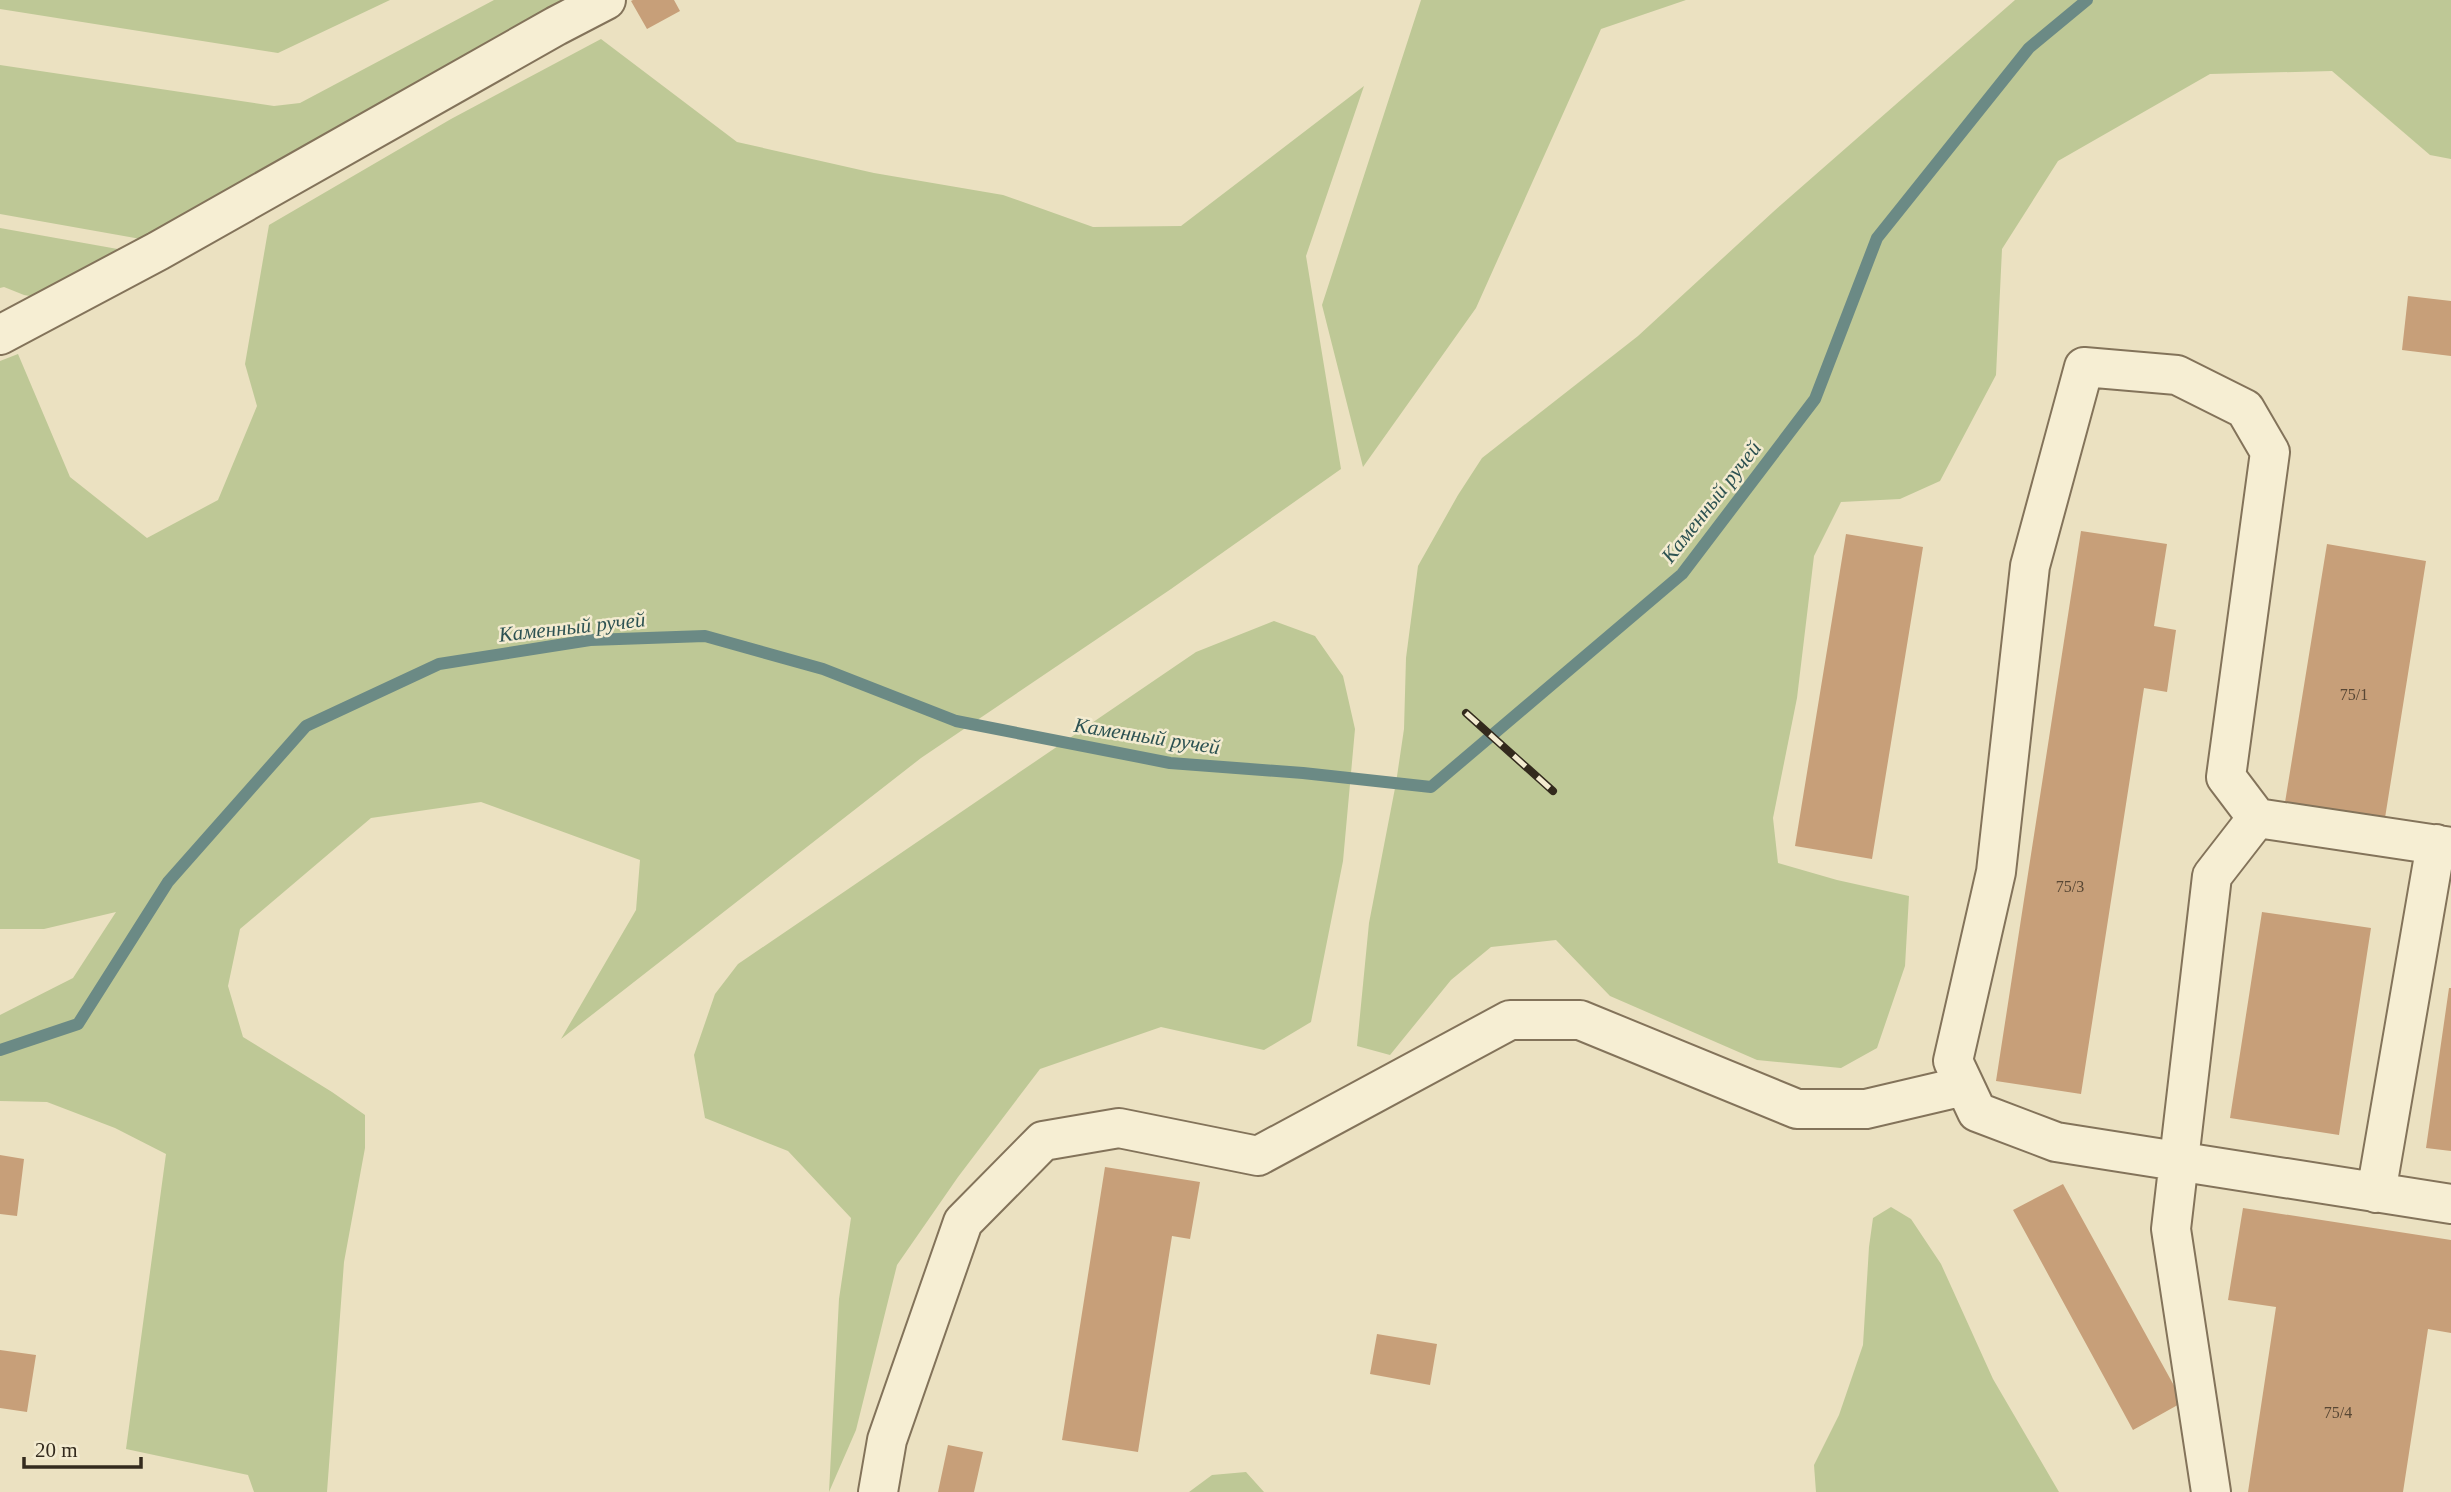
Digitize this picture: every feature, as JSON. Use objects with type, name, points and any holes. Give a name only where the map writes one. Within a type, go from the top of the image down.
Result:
[{"type":"lane","points":[[0,335],[158,251],[606,0]]},
{"type":"lane","points":[[2376,1193],[2443,846],[2257,818],[2226,777],[2270,452],[2245,409],[2177,375],[2084,367],[2030,566],[1996,872],[1953,1061],[1977,1112],[2056,1143],[2376,1193],[2451,1204]]},
{"type":"lane","points":[[2211,1492],[2171,1229],[2212,876],[2257,818]]},
{"type":"lane","points":[[878,1492],[887,1440],[963,1222],[1043,1141],[1119,1128],[1258,1156],[1510,1020],[1580,1020],[1797,1109],[1866,1109],[1964,1086]]},
{"type":"green space","points":[[0,0],[390,0],[278,53],[0,9]]},
{"type":"green space","points":[[494,0],[578,0],[152,241],[0,214],[0,65],[274,106],[300,103]]},
{"type":"green space","points":[[1421,0],[1686,0],[1601,29],[1476,308],[1363,467],[1322,305]]},
{"type":"green space","points":[[2015,0],[2451,0],[2451,159],[2430,155],[2332,71],[2210,74],[2058,161],[2002,249],[1996,375],[1940,481],[1900,499],[1841,502],[1814,556],[1797,698],[1773,818],[1778,863],[1909,896],[1905,966],[1877,1048],[1841,1068],[1757,1060],[1610,996],[1556,940],[1491,947],[1451,980],[1390,1055],[1357,1046],[1369,923],[1404,729],[1406,658],[1418,566],[1458,495],[1482,458],[1638,336],[1773,212]]},
{"type":"green space","points":[[601,39],[737,142],[874,173],[1003,195],[1093,227],[1181,226],[1364,86],[1306,256],[1341,469],[1171,589],[921,758],[561,1039],[636,910],[640,860],[481,802],[371,818],[240,929],[228,986],[243,1037],[365,1115],[365,1148],[344,1262],[327,1492],[254,1492],[248,1475],[126,1449],[166,1154],[115,1128],[47,1102],[0,1101],[0,1015],[73,978],[116,912],[44,929],[0,929],[0,361],[18,354],[70,477],[147,538],[218,500],[257,406],[245,364],[269,225],[451,119]]},
{"type":"green space","points":[[0,228],[140,253],[53,300],[24,295],[0,288]]},
{"type":"green space","points":[[1274,621],[1315,636],[1343,676],[1355,729],[1343,861],[1311,1022],[1264,1050],[1161,1027],[1040,1069],[958,1177],[897,1265],[856,1430],[829,1492],[839,1299],[851,1218],[788,1151],[705,1118],[694,1055],[715,994],[738,964],[1196,652]]},
{"type":"green space","points":[[1891,1207],[1911,1219],[1941,1264],[1993,1379],[2059,1492],[1816,1492],[1814,1465],[1839,1415],[1863,1345],[1873,1218]]},
{"type":"green space","points":[[1246,1472],[1264,1492],[1189,1492],[1212,1475]]},
{"type":"building","points":[[674,0],[680,11],[647,29],[631,1]]},
{"type":"building","points":[[2408,296],[2451,301],[2451,356],[2402,350]]},
{"type":"building","points":[[2081,531],[2167,544],[2154,626],[2176,630],[2167,692],[2144,688],[2081,1094],[1996,1081]]},
{"type":"building","points":[[1846,534],[1923,547],[1872,859],[1795,846]]},
{"type":"building","points":[[2327,544],[2426,561],[2381,843],[2281,827]]},
{"type":"building","points":[[2262,912],[2371,928],[2339,1135],[2230,1118]]},
{"type":"building","points":[[2451,988],[2451,1151],[2426,1148]]},
{"type":"building","points":[[0,1155],[24,1159],[17,1216],[0,1214]]},
{"type":"building","points":[[1105,1167],[1200,1182],[1190,1239],[1172,1236],[1138,1452],[1062,1440]]},
{"type":"building","points":[[2063,1184],[2183,1402],[2133,1430],[2013,1210]]},
{"type":"building","points":[[2243,1208],[2451,1240],[2451,1333],[2428,1329],[2403,1492],[2248,1492],[2276,1307],[2228,1300]]},
{"type":"building","points":[[1377,1334],[1437,1344],[1430,1385],[1370,1374]]},
{"type":"building","points":[[0,1350],[36,1355],[27,1412],[0,1408]]},
{"type":"building","points":[[948,1445],[983,1452],[974,1492],[938,1492]]},
{"type":"waterway","name":"Каменный ручей","points":[[0,1050],[78,1024],[168,882],[306,726],[439,664],[590,640],[705,636],[823,669],[956,721],[1170,763],[1303,773],[1431,787],[1682,574],[1815,399],[1877,238],[2029,48],[2087,0]]},
{"type":"railway","points":[[1466,713],[1553,791]]}]
